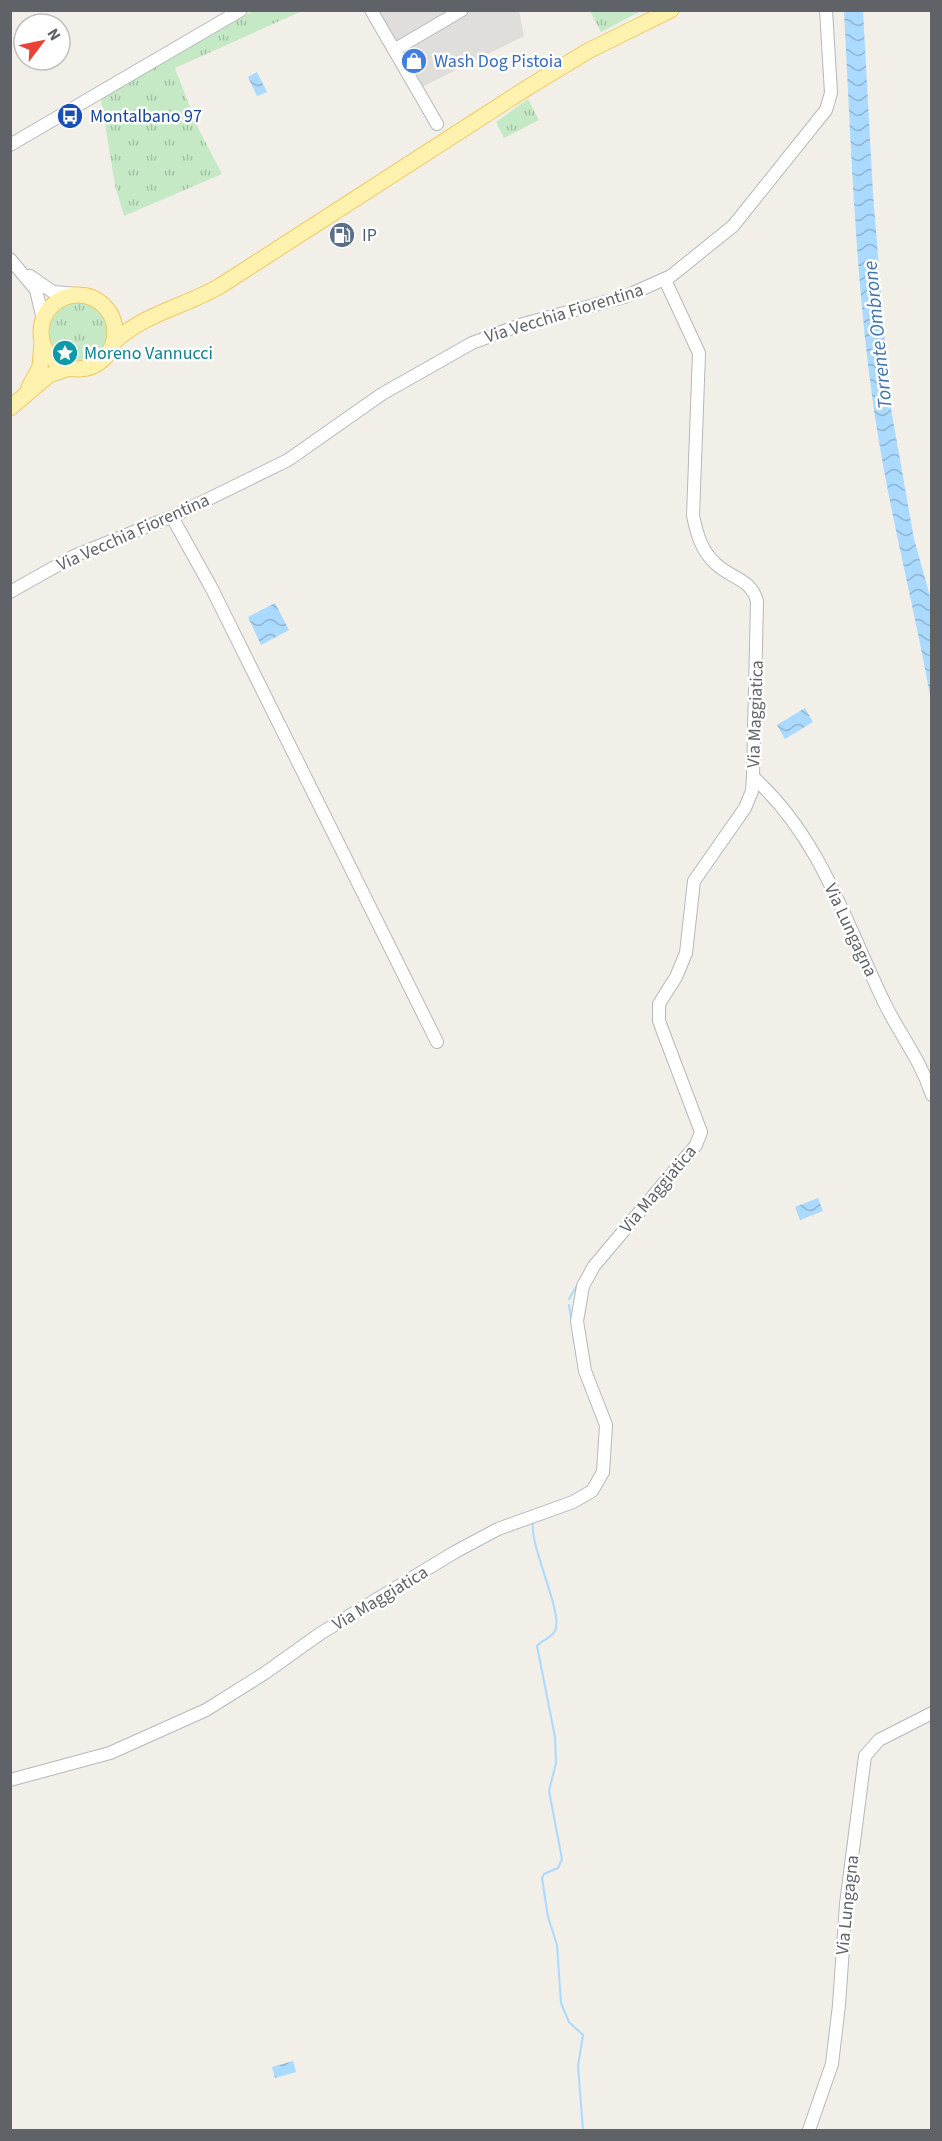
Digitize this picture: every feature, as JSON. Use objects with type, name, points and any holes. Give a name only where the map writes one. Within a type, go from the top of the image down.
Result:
[{"type":"main road","points":[[10,408],[51,374],[70,368],[85,369],[99,363],[107,356],[114,342],[131,327],[151,315],[211,291],[527,88],[588,51],[671,10]]},
{"type":"main road","points":[[22,397],[40,369],[43,319],[56,301],[77,294],[97,300],[109,310],[125,316],[151,315]]},
{"type":"main road","points":[[109,310],[114,322],[114,342]]},
{"type":"main road","points":[[42,340],[50,356],[70,368]]},
{"type":"street","points":[[10,145],[241,10]]},
{"type":"street","points":[[371,10],[437,124]]},
{"type":"street","points":[[394,50],[462,10]]},
{"type":"street","name":"Via Vecchia Fiorentina","points":[[10,592],[74,556],[171,517],[288,460],[382,394],[472,343],[523,324],[613,301],[665,280],[725,234],[826,110],[831,93],[826,10]]},
{"type":"street","points":[[14,262],[51,291],[77,294]]},
{"type":"street","points":[[14,262],[37,293],[43,319]]},
{"type":"street","name":"Via Maggiatica","points":[[10,1780],[110,1753],[206,1710],[265,1673],[309,1641],[455,1552],[506,1525],[573,1502],[597,1485],[603,1472],[606,1425],[585,1371],[578,1336],[578,1307],[583,1286],[594,1266],[696,1145],[700,1137],[698,1124],[660,1025],[658,1008],[686,953],[694,881],[745,808],[752,791],[753,777],[757,601],[746,582],[716,566],[704,551],[697,534],[693,516],[699,353],[665,280]]},
{"type":"street","points":[[171,517],[212,589],[437,1042]]},
{"type":"street","name":"Via Lungagna","points":[[753,777],[783,805],[812,848],[886,1008],[919,1059],[932,1095]]},
{"type":"street","name":"Via Lungagna","points":[[809,2130],[832,2064],[839,2005],[846,1904],[865,1756],[879,1740],[932,1713]]},
{"type":"shaded area","points":[[368,11],[519,11],[524,36],[414,91]]},
{"type":"green space","points":[[253,11],[302,11],[175,68],[198,128],[222,174],[124,216],[115,185],[101,99]]},
{"type":"green space","points":[[590,11],[641,11],[601,32]]},
{"type":"green space","points":[[528,99],[539,120],[504,138],[496,122]]},
{"type":"green space","points":[[78,302],[95,307],[103,315],[108,332],[103,349],[95,357],[78,362],[61,357],[53,349],[48,332],[53,315],[61,307]]},
{"type":"water","name":"Torrente Ombrone","points":[[844,11],[863,11],[873,194],[890,403],[914,539],[931,600],[931,701],[886,483],[874,410],[862,311],[854,211]]},
{"type":"water","points":[[257,72],[267,92],[257,96],[248,77]]},
{"type":"water","points":[[275,603],[289,630],[261,645],[248,617]]},
{"type":"water","points":[[805,708],[813,722],[785,739],[777,725]]},
{"type":"water","points":[[818,1198],[823,1211],[800,1220],[795,1207]]},
{"type":"water","points":[[293,2061],[296,2072],[275,2078],[272,2067]]},
{"type":"waterway","points":[[569,1299],[578,1284]]},
{"type":"waterway","points":[[569,1305],[572,1323]]},
{"type":"waterway","points":[[573,1334],[580,1374]]},
{"type":"waterway","points":[[533,1522],[536,1547],[555,1610],[555,1631],[537,1646],[555,1737],[556,1763],[549,1791],[562,1859],[558,1868],[544,1874],[542,1878],[548,1917],[557,1945],[561,2003],[569,2022],[583,2035],[578,2066],[583,2130]]},
{"type":"place","name":"Wash Dog Pistoia","points":[[414,61]]},
{"type":"place","name":"Montalbano 97","points":[[70,116]]},
{"type":"place","name":"IP","points":[[342,235]]},
{"type":"place","name":"Moreno Vannucci","points":[[65,353]]}]
